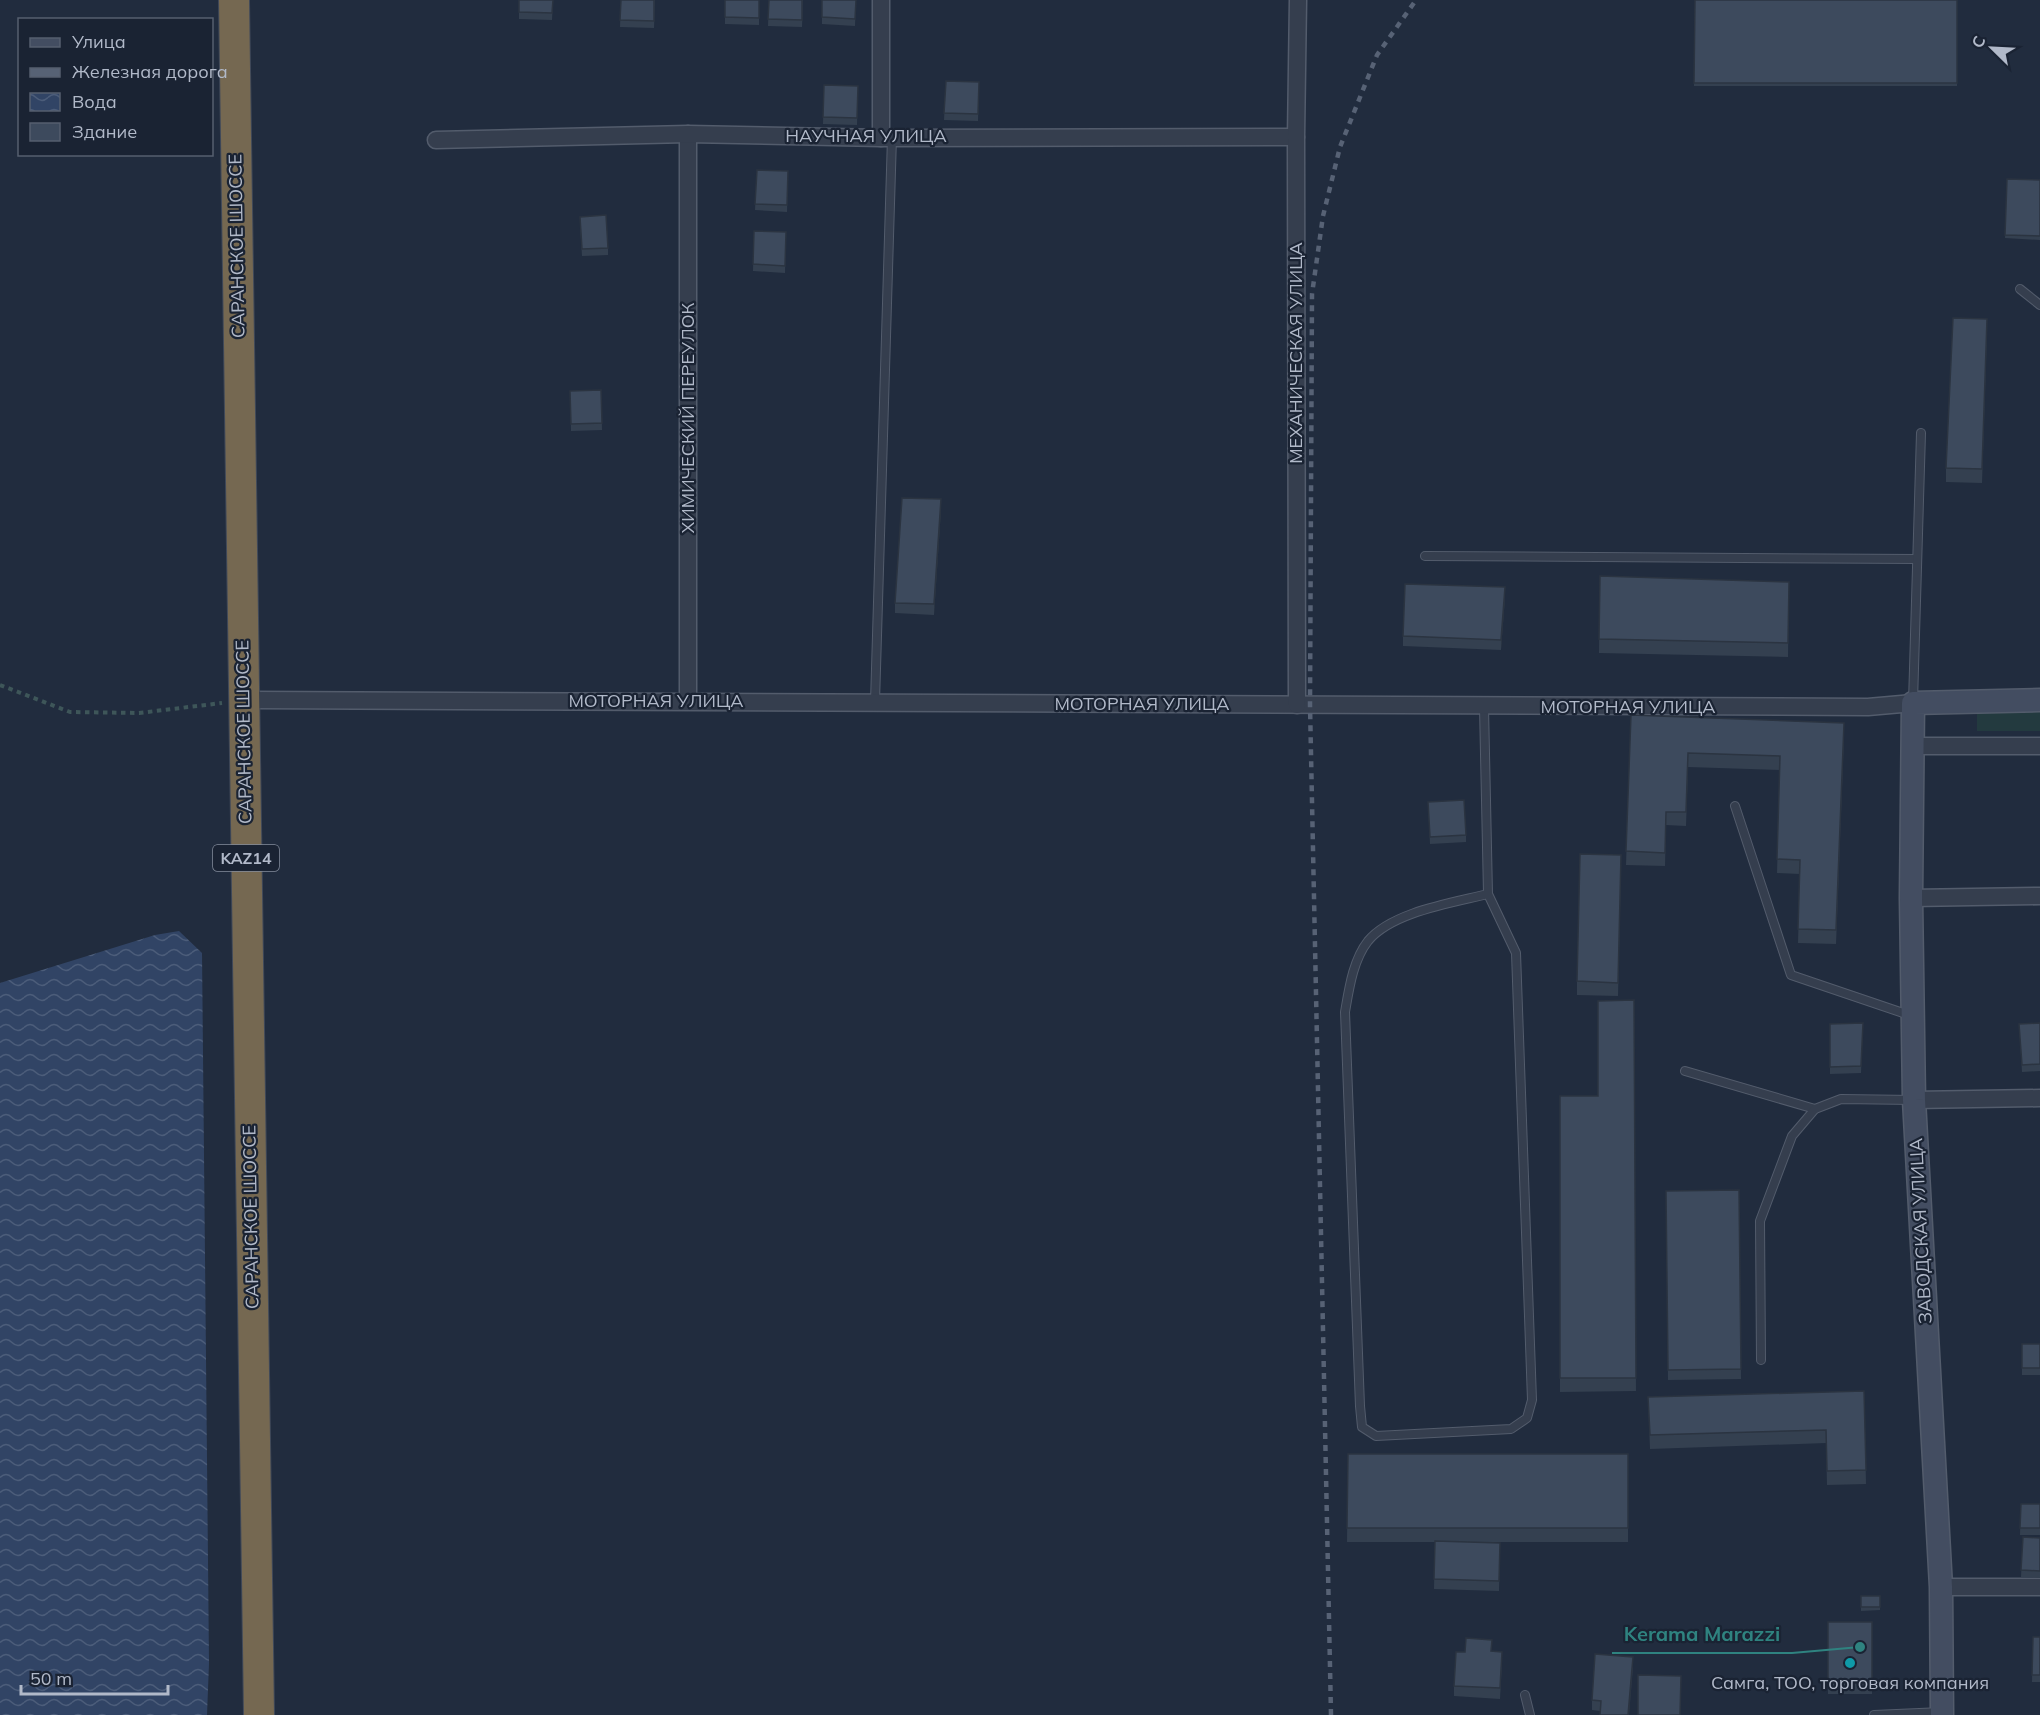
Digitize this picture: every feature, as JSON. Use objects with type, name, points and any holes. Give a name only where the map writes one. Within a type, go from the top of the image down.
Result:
[{"type":"highway","name":"САРАНСКОЕ ШОССЕ","points":[[234,0],[259,1715]]},
{"type":"street","points":[[881,0],[886,137]]},
{"type":"street","name":"МЕХАНИЧЕСКАЯ УЛИЦА","points":[[1297,705],[1296,137],[1298,0]]},
{"type":"street","name":"НАУЧНАЯ УЛИЦА","points":[[436,140],[688,134],[886,137],[1296,137]]},
{"type":"street","name":"ХИМИЧЕСКИЙ ПЕРЕУЛОК","points":[[688,134],[688,701]]},
{"type":"street","name":"МОТОРНАЯ УЛИЦА","points":[[243,700],[1484,707],[1868,707],[1913,703],[2040,700]]},
{"type":"street","name":"ЗАВОДСКАЯ УЛИЦА","points":[[1913,703],[1911,898],[1914,1100],[1941,1587],[1942,1713]]},
{"type":"street","points":[[1913,746],[2040,746]]},
{"type":"street","points":[[1911,898],[2040,896]]},
{"type":"street","points":[[1914,1100],[2040,1098]]},
{"type":"street","points":[[1941,1587],[2040,1587]]},
{"type":"lane","points":[[875,702],[886,137]]},
{"type":"lane","points":[[2020,289],[2040,305]]},
{"type":"lane","points":[[1913,703],[1921,433]]},
{"type":"lane","points":[[1425,556],[1917,559]]},
{"type":"lane","points":[[1484,707],[1488,894],[1516,953],[1532,1400],[1527,1418],[1511,1429],[1376,1436],[1362,1427],[1360,1406],[1345,1012],[1352,972],[1368,942],[1389,924],[1425,910],[1488,894]]},
{"type":"lane","points":[[1736,806],[1791,975],[1913,1017]]},
{"type":"lane","points":[[1685,1071],[1815,1109]]},
{"type":"lane","points":[[1761,1360],[1761,1221],[1792,1136],[1815,1109],[1841,1099],[1914,1100]]},
{"type":"lane","points":[[1525,1695],[1530,1715]]},
{"type":"lane","points":[[1874,1715],[1942,1713]]},
{"type":"path","points":[[0,685],[70,712],[139,713],[243,700]]},
{"type":"green space","points":[[1977,712],[2040,712],[2040,731],[1977,731]]},
{"type":"water","points":[[179,931],[202,953],[209,1663],[207,1715],[0,1715],[0,983],[155,935]]},
{"type":"building","points":[[519,0],[553,0],[552,13],[519,12]]},
{"type":"building","points":[[621,0],[654,0],[654,21],[620,20]]},
{"type":"building","points":[[725,0],[759,0],[759,18],[725,17]]},
{"type":"building","points":[[769,0],[802,0],[802,20],[768,19]]},
{"type":"building","points":[[822,0],[856,0],[855,19],[822,17]]},
{"type":"building","points":[[1695,0],[1957,0],[1957,83],[1694,83]]},
{"type":"building","points":[[946,81],[979,82],[978,114],[944,113]]},
{"type":"building","points":[[824,85],[858,86],[857,118],[823,117]]},
{"type":"building","points":[[757,170],[788,171],[787,205],[755,204]]},
{"type":"building","points":[[2007,179],[2040,180],[2040,236],[2005,235]]},
{"type":"building","points":[[606,215],[608,248],[582,249],[580,217]]},
{"type":"building","points":[[754,231],[786,232],[785,266],[753,264]]},
{"type":"building","points":[[1953,318],[1987,319],[1982,469],[1946,468]]},
{"type":"building","points":[[601,390],[602,423],[571,424],[570,391]]},
{"type":"building","points":[[902,498],[941,499],[934,604],[895,603]]},
{"type":"building","points":[[1600,576],[1789,582],[1788,643],[1599,639]]},
{"type":"building","points":[[1405,584],[1505,587],[1501,640],[1403,636]]},
{"type":"building","points":[[1631,715],[1844,723],[1836,930],[1798,929],[1800,860],[1777,859],[1780,756],[1688,753],[1686,812],[1666,812],[1665,853],[1626,851]]},
{"type":"building","points":[[1464,800],[1466,835],[1430,837],[1428,802]]},
{"type":"building","points":[[1580,854],[1621,855],[1618,983],[1577,981]]},
{"type":"building","points":[[1634,1000],[1636,1378],[1560,1378],[1560,1096],[1598,1096],[1598,1001]]},
{"type":"building","points":[[1863,1023],[1861,1066],[1830,1067],[1830,1024]]},
{"type":"building","points":[[2040,1023],[2040,1064],[2022,1065],[2019,1024]]},
{"type":"building","points":[[1739,1190],[1741,1369],[1668,1370],[1666,1191]]},
{"type":"building","points":[[2022,1344],[2040,1344],[2040,1368],[2022,1368]]},
{"type":"building","points":[[1864,1391],[1866,1470],[1827,1471],[1826,1430],[1650,1435],[1648,1397]]},
{"type":"building","points":[[1348,1454],[1628,1454],[1628,1528],[1347,1528]]},
{"type":"building","points":[[2021,1504],[2040,1504],[2040,1528],[2020,1528]]},
{"type":"building","points":[[2023,1537],[2040,1538],[2040,1571],[2021,1570]]},
{"type":"building","points":[[1435,1541],[1500,1543],[1499,1581],[1434,1579]]},
{"type":"building","points":[[1861,1596],[1880,1596],[1880,1607],[1861,1607]]},
{"type":"building","name":"Самга, ТОО, торговая компания","points":[[1828,1622],[1872,1622],[1872,1683],[1828,1683]]},
{"type":"building","points":[[2033,1637],[2040,1637],[2040,1675],[2032,1675]]},
{"type":"building","points":[[1466,1638],[1492,1640],[1491,1651],[1502,1652],[1500,1688],[1454,1686],[1456,1652],[1465,1652]]},
{"type":"building","points":[[1595,1654],[1633,1657],[1628,1715],[1600,1715],[1601,1701],[1592,1700]]},
{"type":"building","points":[[1638,1675],[1681,1676],[1680,1715],[1638,1715]]},
{"type":"railway","points":[[1331,1715],[1310,705],[1312,294],[1323,216],[1340,147],[1377,55],[1416,0]]},
{"type":"place","name":"Kerama Marazzi","points":[[1860,1647]]},
{"type":"place","name":"Самга, ТОО, торговая компания","points":[[1850,1663]]}]
